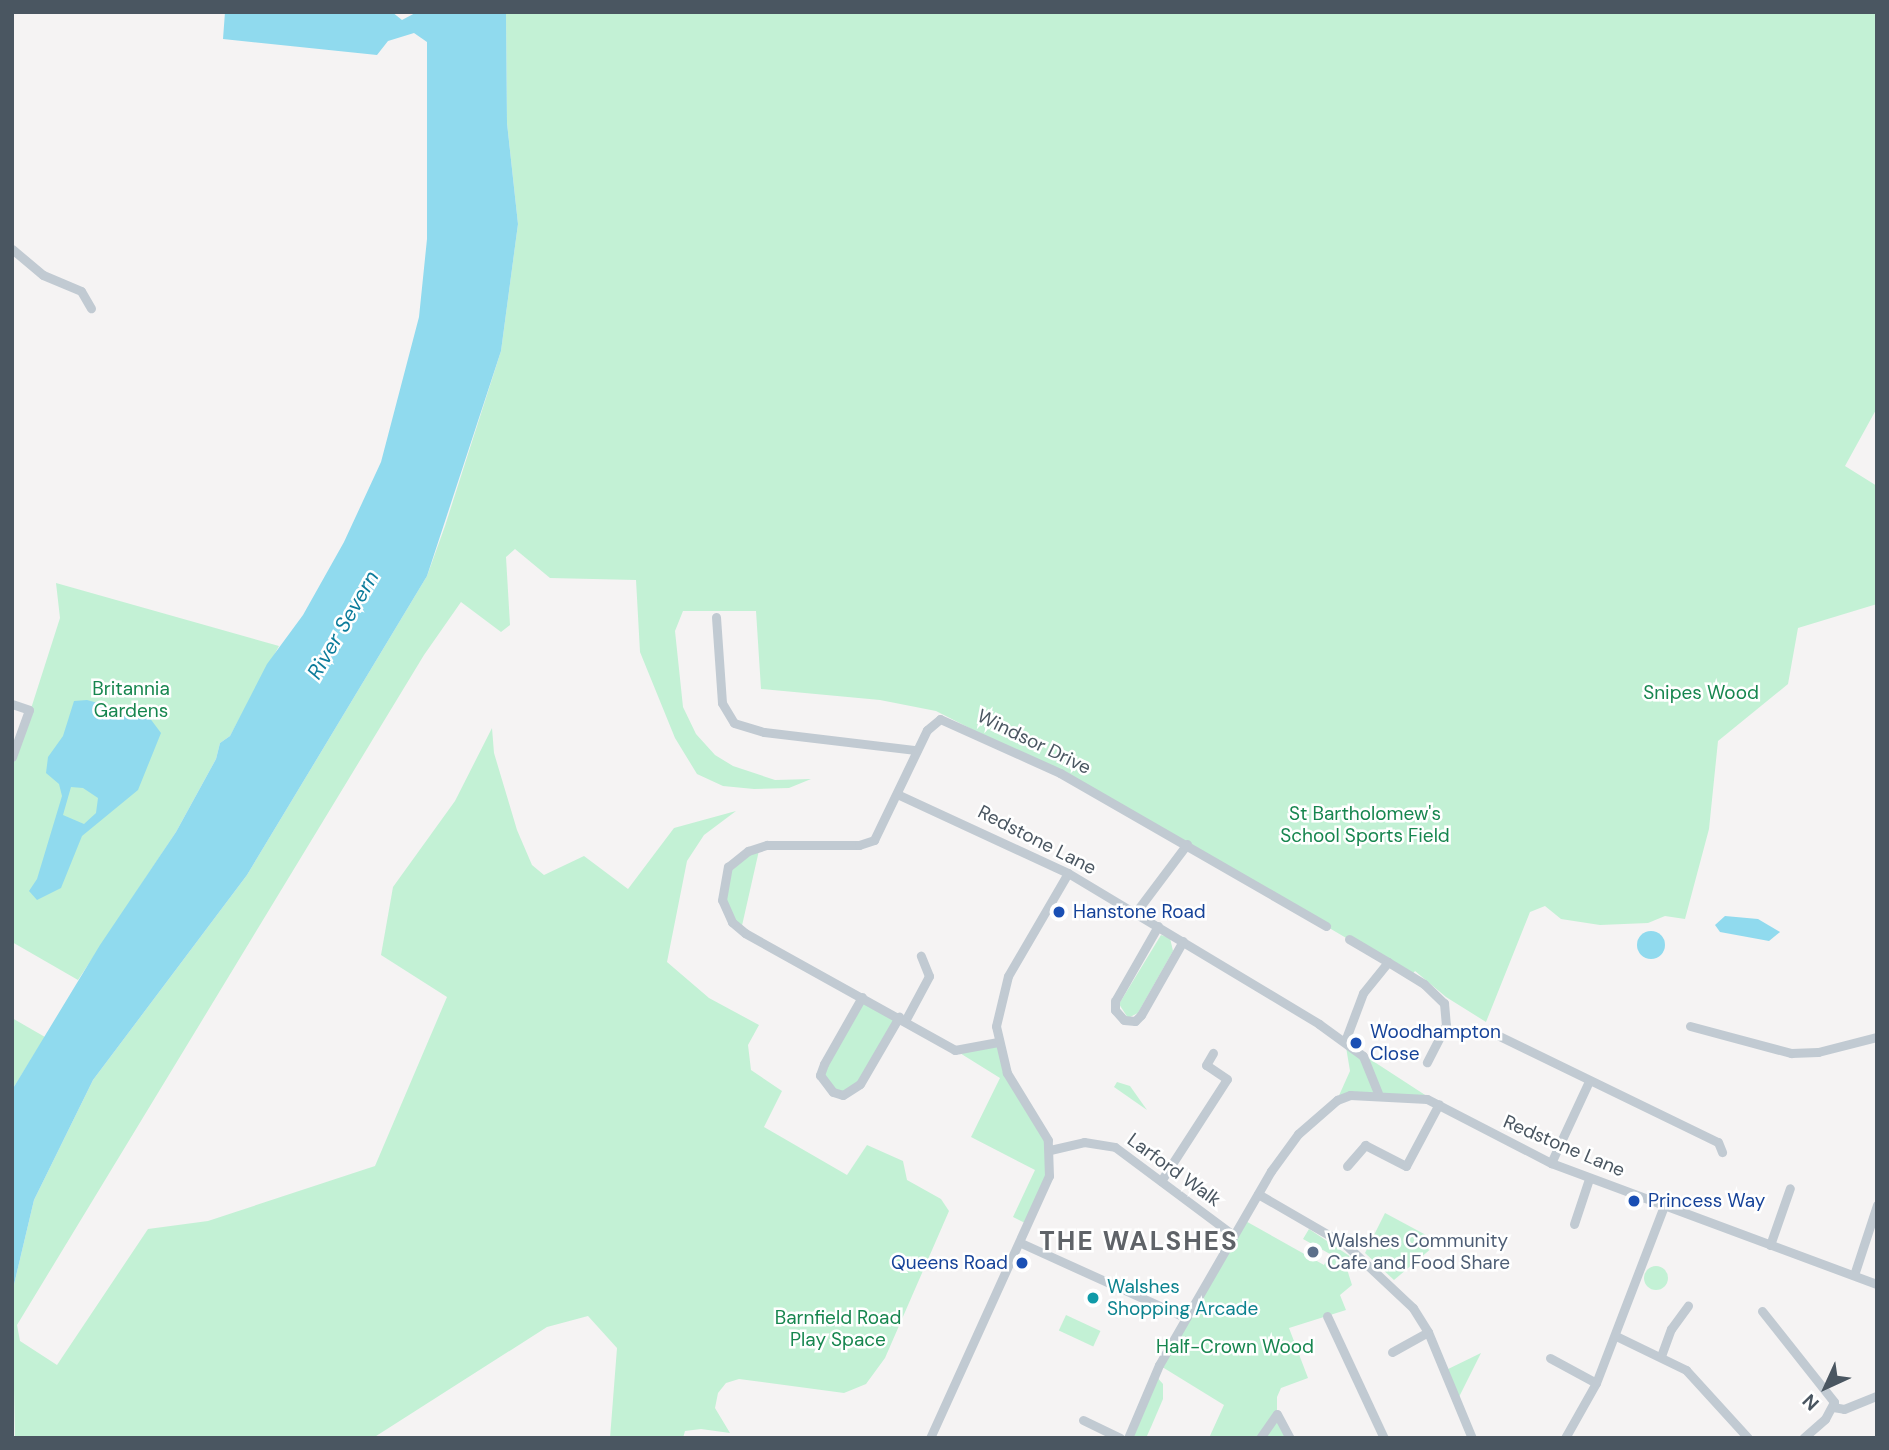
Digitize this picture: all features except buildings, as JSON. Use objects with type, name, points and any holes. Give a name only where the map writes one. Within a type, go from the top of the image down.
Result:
[{"type":"street","points":[[12,249],[43,275],[81,291],[91,308]]},
{"type":"street","points":[[716,617],[722,703],[734,723],[764,732],[916,750]]},
{"type":"street","points":[[12,704],[29,710],[12,757]]},
{"type":"street","name":"Windsor Drive","points":[[862,998],[741,930],[726,911],[721,889],[728,867],[760,846],[870,843],[897,794],[916,750],[933,722],[948,721],[1060,773],[1326,926]]},
{"type":"street","name":"Redstone Lane","points":[[897,794],[1068,873],[1345,1041],[1367,1062],[1378,1093]]},
{"type":"street","points":[[1136,912],[1188,845]]},
{"type":"street","points":[[930,1438],[1049,1176],[1050,1150],[1039,1121],[1007,1073],[998,1042],[998,1010],[1008,976],[1068,873]]},
{"type":"street","points":[[1158,926],[1115,1001],[1115,1010],[1124,1020],[1135,1021],[1141,1015],[1182,941]]},
{"type":"street","points":[[1349,939],[1388,962],[1444,1003],[1446,1025],[1427,1062]]},
{"type":"street","points":[[921,956],[929,976],[902,1019],[860,1084],[843,1095],[833,1092],[820,1075],[862,998],[902,1019],[955,1050],[998,1042]]},
{"type":"street","points":[[1345,1041],[1363,993],[1388,962]]},
{"type":"street","points":[[1690,1026],[1791,1053],[1818,1052],[1877,1037]]},
{"type":"street","points":[[1489,1031],[1718,1142],[1722,1152]]},
{"type":"street","points":[[1161,1181],[1227,1079],[1206,1065],[1213,1053]]},
{"type":"street","points":[[1550,1163],[1589,1081]]},
{"type":"street","name":"Redstone Lane","points":[[1128,1438],[1186,1318],[1286,1148],[1322,1112],[1342,1097],[1378,1093],[1439,1104],[1550,1163],[1877,1284]]},
{"type":"street","points":[[1347,1166],[1365,1145],[1406,1166],[1439,1104]]},
{"type":"street","name":"Larford Walk","points":[[1050,1150],[1084,1142],[1108,1144],[1233,1235]]},
{"type":"street","points":[[1574,1224],[1589,1179]]},
{"type":"street","points":[[1770,1245],[1790,1188]]},
{"type":"street","points":[[1258,1194],[1346,1245],[1413,1308],[1428,1332],[1472,1438]]},
{"type":"street","points":[[1854,1275],[1877,1205]]},
{"type":"street","points":[[1565,1438],[1597,1383],[1664,1206]]},
{"type":"street","points":[[1021,1242],[1186,1318]]},
{"type":"street","points":[[1661,1356],[1671,1329],[1688,1306]]},
{"type":"street","points":[[1762,1311],[1774,1317],[1826,1388],[1833,1407]]},
{"type":"street","points":[[1328,1316],[1384,1438]]},
{"type":"street","points":[[1392,1352],[1428,1332]]},
{"type":"street","points":[[1616,1336],[1661,1356],[1696,1379],[1748,1438]]},
{"type":"street","points":[[1550,1358],[1597,1383]]},
{"type":"street","points":[[1833,1407],[1844,1409],[1877,1396]]},
{"type":"street","points":[[1803,1438],[1833,1407]]},
{"type":"street","points":[[1260,1438],[1278,1414],[1290,1438]]},
{"type":"street","points":[[1083,1420],[1120,1438]]},
{"type":"green space","points":[[506,12],[1877,12],[1877,408],[1845,466],[1877,486],[1877,604],[1798,628],[1788,684],[1718,741],[1709,829],[1685,919],[1665,916],[1648,923],[1600,925],[1561,919],[1545,906],[1530,912],[1486,1022],[1446,997],[1415,971],[1411,976],[1109,799],[936,711],[880,700],[761,689],[756,611],[683,611],[675,631],[683,707],[696,734],[715,755],[733,766],[775,780],[811,779],[789,788],[754,789],[723,786],[697,774],[675,738],[640,652],[636,580],[550,578],[515,549],[506,557],[510,625],[501,632],[461,602],[424,655],[17,1325],[20,1341],[57,1365],[148,1229],[208,1221],[375,1166],[447,997],[381,955],[393,887],[455,801],[492,728],[494,753],[517,830],[532,865],[544,875],[584,856],[628,889],[674,828],[736,811],[704,835],[687,861],[667,962],[709,998],[759,1025],[748,1045],[751,1070],[782,1091],[764,1127],[847,1175],[867,1145],[903,1161],[907,1180],[941,1199],[949,1211],[885,1358],[866,1384],[844,1393],[739,1379],[726,1383],[718,1393],[715,1408],[730,1433],[701,1429],[685,1431],[683,1438],[610,1438],[617,1348],[588,1316],[547,1327],[373,1438],[15,1438],[12,1293],[34,1200],[93,1080],[247,875],[427,576],[445,526],[501,351],[518,224],[507,123]]},
{"type":"green space","name":"Britannia Gardens","points":[[56,583],[279,646],[230,736],[220,743],[216,759],[176,832],[78,980],[12,942],[12,768],[60,618]]},
{"type":"green space","points":[[760,846],[741,930],[726,911],[728,867]]},
{"type":"green space","points":[[1161,935],[1170,938],[1173,951],[1138,1013],[1128,1018],[1119,1004]]},
{"type":"green space","points":[[862,997],[899,1017],[860,1084],[843,1095],[825,1085],[824,1064]]},
{"type":"green space","points":[[12,1018],[45,1037],[12,1090]]},
{"type":"green space","points":[[1345,1041],[1439,1104],[1404,1095],[1337,1100],[1350,1071]]},
{"type":"green space","points":[[998,1042],[1001,1058],[1039,1121],[1051,1164],[1029,1225],[1013,1217],[1035,1170],[971,1137],[1000,1078],[955,1050]]},
{"type":"green space","points":[[1117,1082],[1130,1086],[1147,1110],[1114,1087]]},
{"type":"green space","points":[[1385,1213],[1439,1242],[1394,1280],[1365,1253]]},
{"type":"green space","name":"Half-Crown Wood","points":[[1242,1219],[1324,1265],[1330,1254],[1303,1239],[1309,1229],[1360,1263],[1346,1266],[1352,1285],[1340,1295],[1346,1310],[1289,1328],[1308,1378],[1281,1388],[1277,1397],[1277,1414],[1290,1438],[1209,1438],[1224,1405],[1159,1365]]},
{"type":"green space","points":[[1656,1266],[1667,1273],[1668,1278],[1661,1289],[1656,1290],[1645,1283],[1644,1278],[1651,1267]]},
{"type":"green space","points":[[1066,1315],[1100,1331],[1093,1346],[1059,1330]]},
{"type":"green space","points":[[1481,1353],[1457,1401],[1444,1371]]},
{"type":"green space","points":[[1155,1375],[1163,1384],[1163,1399],[1146,1438],[1128,1438]]},
{"type":"water","name":"River Severn","points":[[225,12],[392,12],[402,20],[417,12],[506,12],[507,123],[518,224],[501,351],[427,576],[247,875],[93,1080],[34,1200],[12,1293],[12,1090],[100,945],[176,832],[216,759],[220,743],[230,736],[267,664],[303,615],[344,542],[381,462],[419,317],[427,239],[427,42],[414,33],[388,41],[377,55],[223,39]]},
{"type":"water","points":[[87,700],[149,717],[161,733],[138,790],[82,836],[61,888],[37,900],[29,891],[37,879],[62,796],[59,784],[46,773],[48,757],[63,736],[74,701]],"holes":[[[71,787],[83,788],[98,798],[96,813],[84,824],[63,815]]]},
{"type":"water","points":[[1725,916],[1758,919],[1780,932],[1769,941],[1720,932],[1715,925]]},
{"type":"water","points":[[1651,931],[1661,935],[1665,945],[1661,955],[1651,959],[1641,955],[1637,945],[1641,935]]},
{"type":"place","name":"Hanstone Road","points":[[1059,912]]},
{"type":"place","name":"Woodhampton Close","points":[[1356,1043]]},
{"type":"place","name":"Princess Way","points":[[1634,1201]]},
{"type":"place","name":"Walshes Community Cafe and Food Share","points":[[1313,1252]]},
{"type":"place","name":"Queens Road","points":[[1022,1263]]},
{"type":"place","name":"Walshes Shopping Arcade","points":[[1093,1298]]},
{"type":"district","name":"THE WALSHES","points":[[1139,1242]]},
{"type":"park label","name":"Snipes Wood","points":[[1701,693]]},
{"type":"park label","name":"St Bartholomew's School Sports Field","points":[[1365,825]]},
{"type":"park label","name":"Barnfield Road Play Space","points":[[838,1329]]}]
